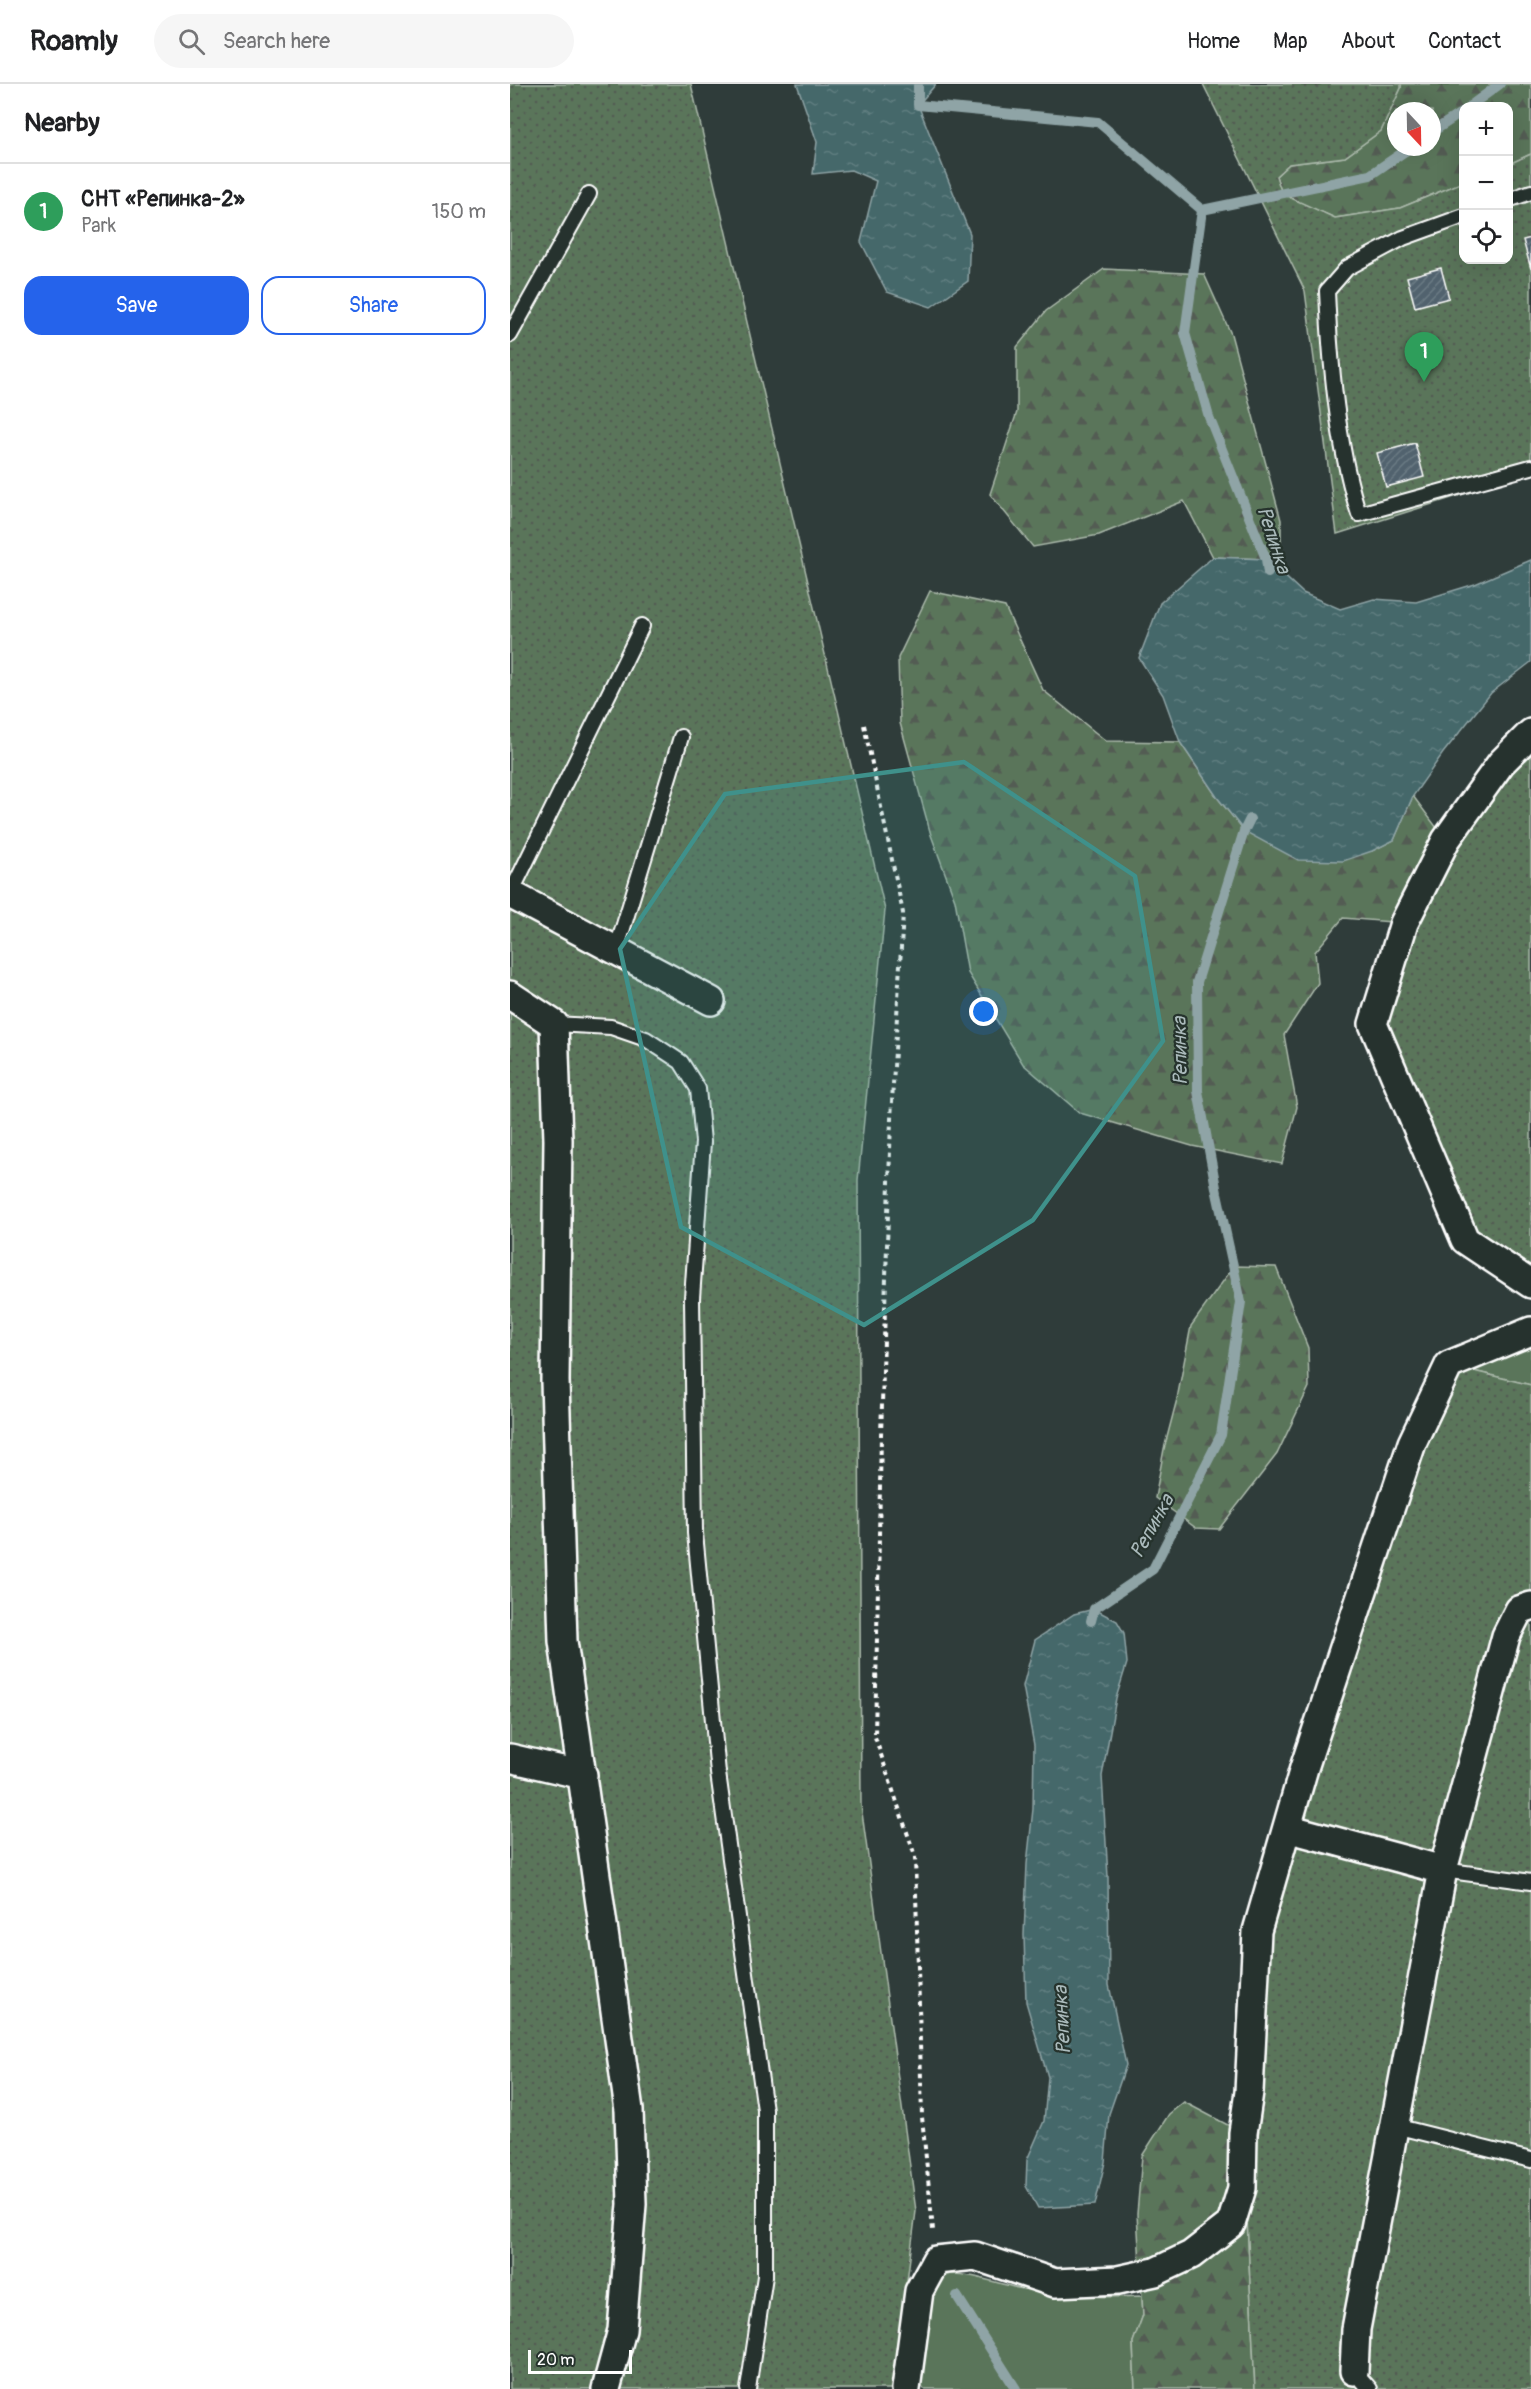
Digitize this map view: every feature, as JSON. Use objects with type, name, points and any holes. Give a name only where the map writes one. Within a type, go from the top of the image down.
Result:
[{"type":"street","points":[[1531,733],[1501,763],[1446,840],[1404,923],[1373,1024],[1465,1240],[1531,1284]]},
{"type":"street","points":[[510,894],[711,1001]]},
{"type":"street","points":[[510,994],[554,1024],[558,1140],[555,1381],[563,1641],[629,2110],[631,2216],[622,2330],[606,2389]]},
{"type":"street","points":[[906,2389],[919,2291],[936,2260],[975,2256],[1055,2283],[1118,2280],[1155,2272],[1191,2255],[1231,2224],[1242,2188],[1243,2133],[1249,2092],[1257,1931],[1304,1768],[1412,1443],[1449,1365],[1531,1331]]},
{"type":"street","points":[[1362,2380],[1356,2329],[1443,1870],[1506,1636],[1519,1610],[1531,1606]]},
{"type":"street","points":[[510,1758],[583,1775]]},
{"type":"street","points":[[1287,1828],[1443,1870]]},
{"type":"lane","points":[[1513,199],[1531,192]]},
{"type":"lane","points":[[510,335],[589,194]]},
{"type":"lane","points":[[1459,218],[1403,238],[1347,268],[1328,291],[1329,341],[1348,481],[1359,514],[1531,467]]},
{"type":"lane","points":[[510,894],[642,626]]},
{"type":"lane","points":[[616,951],[681,737]]},
{"type":"lane","points":[[554,1024],[611,1027],[646,1039],[681,1062],[698,1089],[703,1142],[692,1298],[696,1533],[718,1773],[765,2110],[765,2276],[748,2389]]},
{"type":"lane","points":[[1443,1870],[1531,1882]]},
{"type":"lane","points":[[1395,2127],[1531,2160]]},
{"type":"path","points":[[864,724],[903,913],[891,1119],[881,1435],[875,1737],[915,1856],[922,2117],[936,2260]]},
{"type":"highlighted area","points":[[964,762],[1135,876],[1163,1041],[1033,1220],[864,1325],[681,1227],[620,949],[725,794]]},
{"type":"green space","points":[[510,84],[691,84],[885,910],[858,1180],[861,1805],[916,2211],[893,2389],[510,2389]]},
{"type":"green space","points":[[1203,84],[1401,84],[1394,102],[1387,102],[1387,118],[1381,131],[1345,157],[1289,164],[1276,176],[1282,194],[1335,218],[1400,208],[1459,184],[1459,264],[1513,264],[1513,162],[1531,154],[1531,473],[1337,534],[1305,291]]},
{"type":"green space","points":[[1401,84],[1531,84],[1531,154],[1513,162],[1513,102],[1459,102],[1459,184],[1400,208],[1335,218],[1282,195],[1276,176],[1289,164],[1345,157],[1381,131],[1387,118],[1387,156],[1441,156],[1441,102],[1394,102]]},
{"type":"green space","points":[[1104,269],[1204,274],[1231,334],[1281,520],[1281,550],[1266,559],[1213,557],[1184,501],[1099,535],[1033,547],[990,494],[1017,412],[1017,347],[1046,311]]},
{"type":"green space","points":[[930,591],[1005,607],[1043,690],[1106,741],[1180,742],[1217,797],[1244,831],[1372,851],[1394,840],[1413,796],[1446,840],[1404,923],[1343,918],[1315,952],[1318,983],[1284,1035],[1297,1107],[1282,1164],[1192,1146],[1080,1113],[1023,1064],[968,973],[955,900],[931,835],[900,723],[898,658]]},
{"type":"green space","points":[[1531,733],[1531,1284],[1465,1240],[1373,1024],[1404,923]]},
{"type":"green space","points":[[1234,1266],[1276,1267],[1308,1348],[1309,1387],[1277,1454],[1219,1529],[1196,1528],[1155,1498],[1191,1326]]},
{"type":"green space","points":[[1531,1331],[1531,1385],[1449,1365]]},
{"type":"green space","points":[[1449,1365],[1531,1385],[1531,2389],[1255,2389],[1243,2133],[1257,1931]]},
{"type":"green space","points":[[1184,2102],[1243,2133],[1255,2389],[1135,2389],[1133,2342],[1143,2315],[1137,2214],[1142,2156],[1169,2114]]},
{"type":"green space","points":[[950,2274],[968,2275],[1018,2288],[1064,2295],[1142,2296],[1143,2315],[1133,2342],[1135,2389],[924,2389],[916,2378],[935,2280]]},
{"type":"water","points":[[797,84],[936,84],[918,105],[970,234],[968,281],[931,307],[887,292],[861,242],[876,181],[851,170],[813,174],[817,142]]},
{"type":"water","points":[[1213,557],[1266,559],[1303,593],[1340,609],[1374,599],[1416,602],[1475,584],[1531,560],[1531,662],[1491,693],[1443,753],[1413,796],[1394,840],[1343,861],[1298,860],[1244,831],[1217,797],[1180,742],[1163,695],[1139,658],[1160,603]]},
{"type":"water","points":[[1094,1609],[1117,1621],[1124,1633],[1127,1663],[1116,1698],[1102,1776],[1108,1877],[1109,1985],[1126,2065],[1109,2114],[1105,2162],[1095,2205],[1038,2208],[1026,2186],[1027,2160],[1044,2121],[1048,2077],[1026,2002],[1024,1935],[1027,1864],[1033,1809],[1034,1745],[1023,1686],[1035,1640],[1074,1614]]},
{"type":"building","points":[[1531,238],[1531,269],[1523,240]]},
{"type":"building","points":[[1441,268],[1449,298],[1415,307],[1407,277]]},
{"type":"building","points":[[1415,443],[1424,477],[1386,487],[1377,453]]},
{"type":"waterway","name":"Репинка","points":[[918,84],[918,105],[1098,122],[1202,210],[1185,333],[1209,417],[1266,559],[1268,573]]},
{"type":"waterway","points":[[1475,102],[1500,84]]},
{"type":"waterway","points":[[1441,126],[1459,114]]},
{"type":"waterway","points":[[1202,210],[1370,175],[1398,156]]},
{"type":"waterway","name":"Репинка","points":[[1091,1621],[1094,1609],[1153,1569],[1221,1435],[1241,1302],[1198,1091],[1197,982],[1244,831],[1250,819]]},
{"type":"waterway","name":"Репинка","points":[[957,2296],[1016,2389]]},
{"type":"place","name":"СНТ «Репинка-2»","points":[[1424,382]]}]
